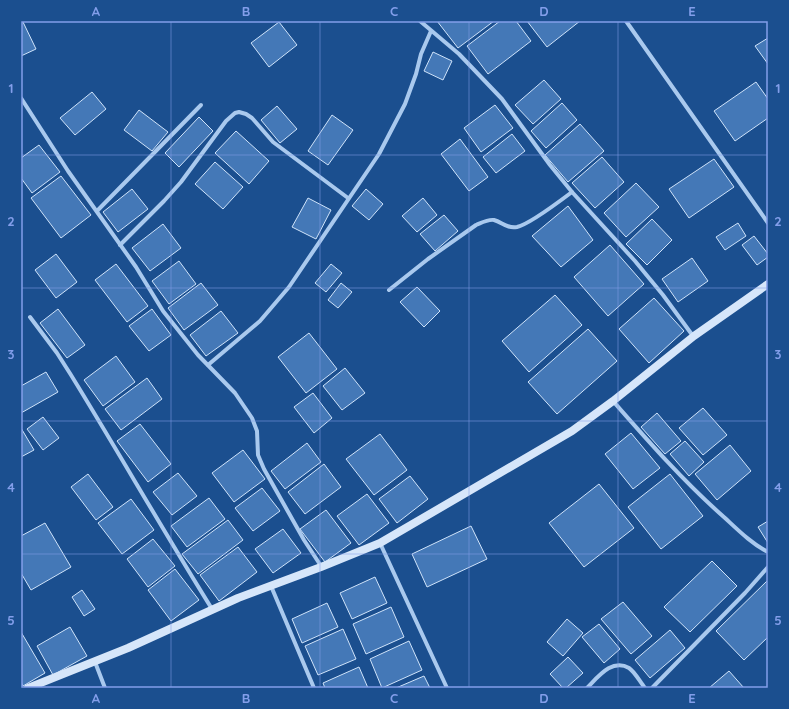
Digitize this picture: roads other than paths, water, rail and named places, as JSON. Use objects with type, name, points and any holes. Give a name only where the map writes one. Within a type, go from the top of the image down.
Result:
[{"type":"main road","points":[[28,688],[95,662],[212,610],[380,543],[572,431],[613,401],[694,336],[768,284]]},
{"type":"street","points":[[420,21],[459,54],[502,99],[550,165],[572,192],[639,266],[694,336]]},
{"type":"street","points":[[626,21],[768,223]]},
{"type":"street","points":[[208,365],[260,321],[277,303],[379,154],[405,104],[416,74],[421,54],[431,31]]},
{"type":"street","points":[[21,98],[68,171],[136,267],[162,311],[234,393],[252,418],[257,431],[258,455],[264,469],[321,567]]},
{"type":"street","points":[[97,211],[201,105]]},
{"type":"street","points":[[120,244],[150,216],[177,187],[226,121],[235,113],[239,112],[252,118],[273,142],[348,198]]},
{"type":"street","points":[[389,290],[428,259],[476,225],[485,221],[493,220],[510,228],[527,223],[572,192]]},
{"type":"street","points":[[30,317],[57,353],[71,375],[156,516],[171,544],[212,610]]},
{"type":"street","points":[[613,401],[654,449],[691,487],[745,536],[760,548],[768,552]]},
{"type":"street","points":[[380,543],[447,688]]},
{"type":"street","points":[[652,688],[745,593],[768,567]]},
{"type":"street","points":[[271,586],[314,688]]},
{"type":"street","points":[[95,662],[105,688]]},
{"type":"street","points":[[588,688],[610,667],[620,665],[630,669],[645,688]]}]
